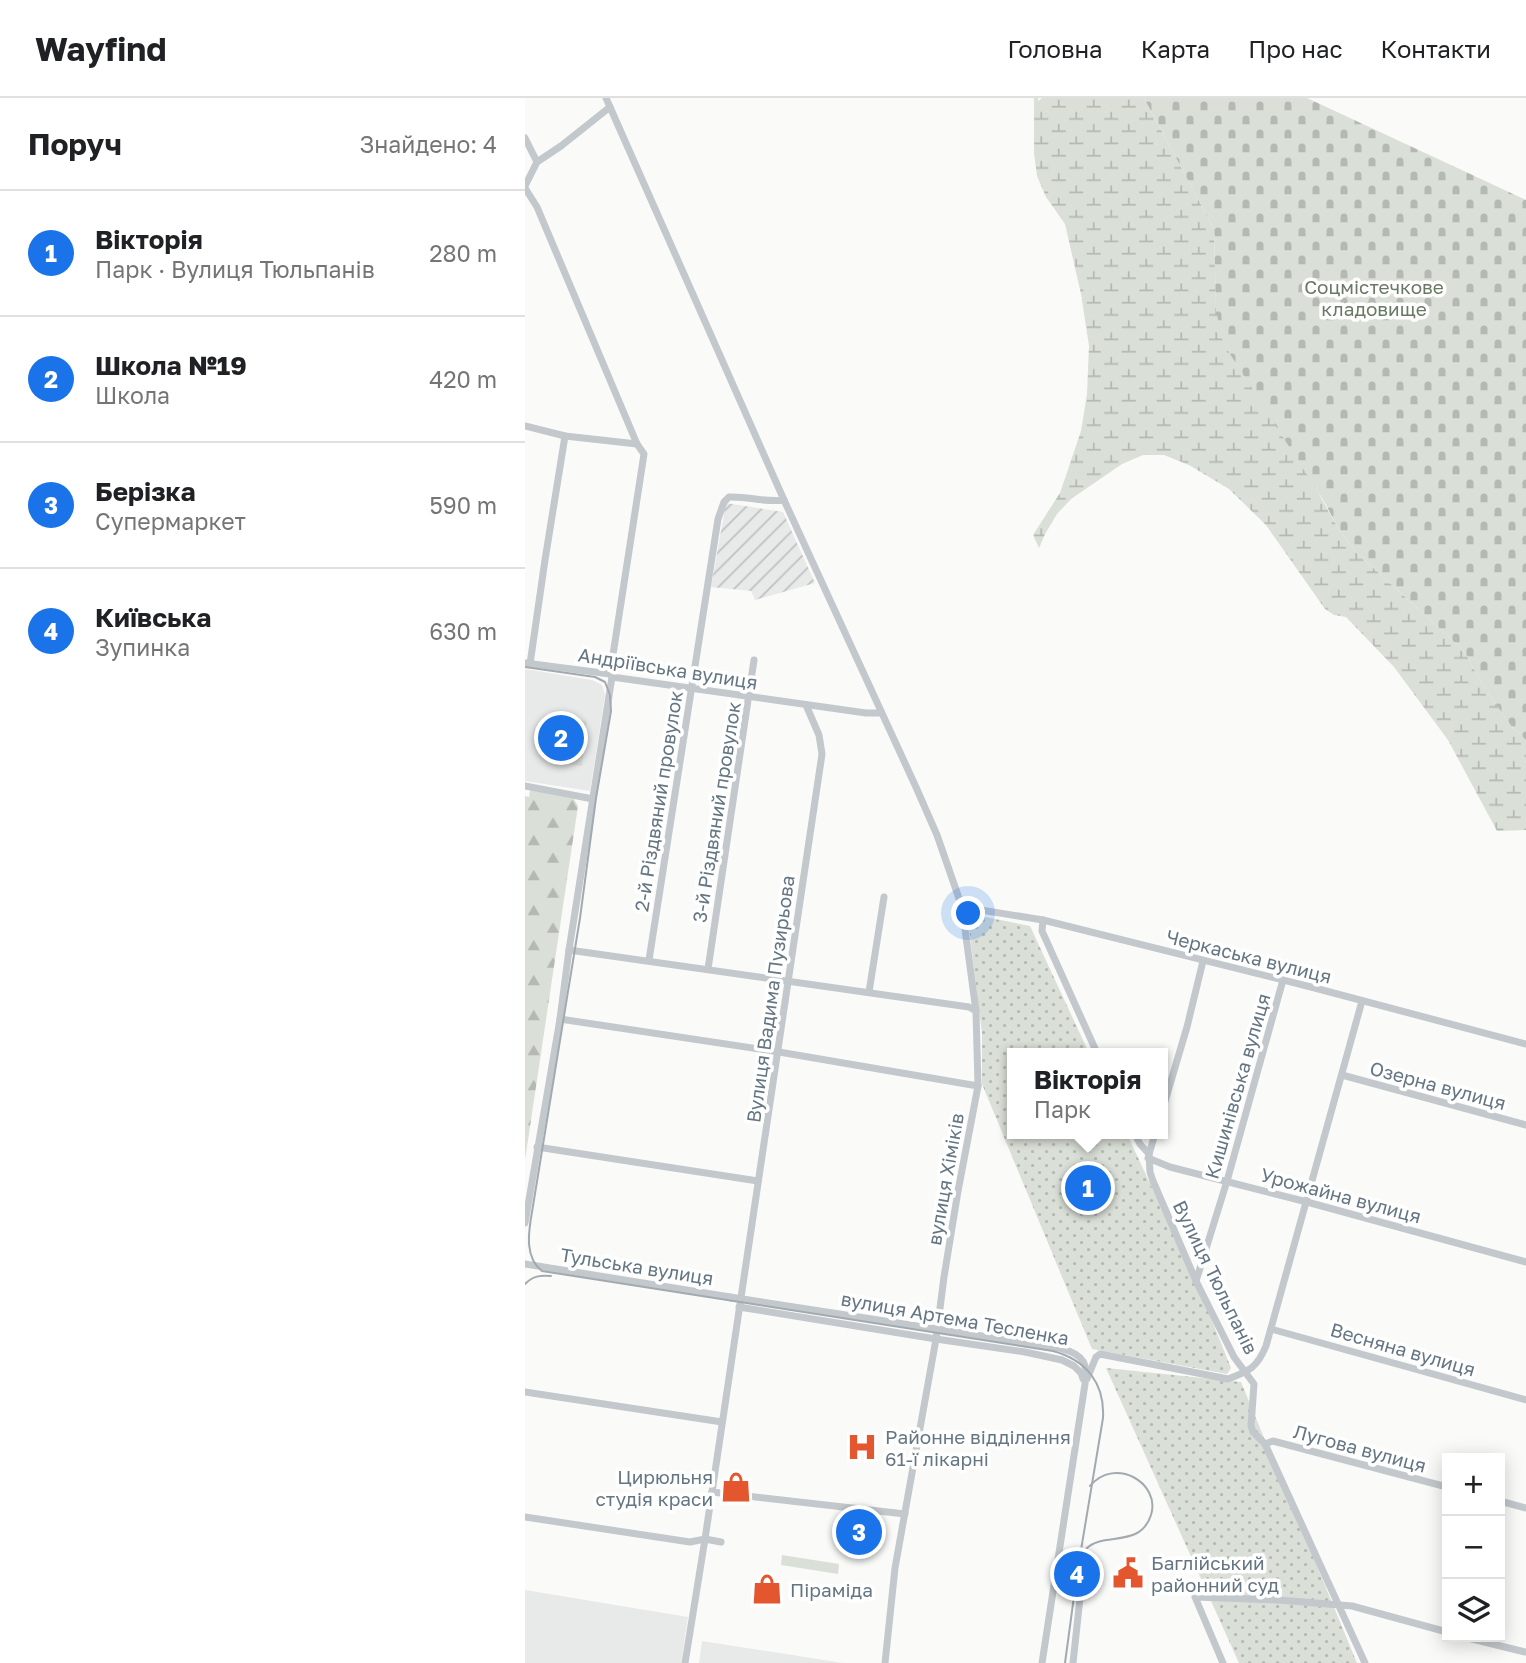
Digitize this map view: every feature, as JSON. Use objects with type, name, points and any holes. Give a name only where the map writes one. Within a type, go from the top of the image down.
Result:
[{"type":"street","name":"вулиця Хіміків","points":[[606,98],[784,500],[937,835],[962,907],[977,1011],[978,1086],[955,1203],[938,1329],[895,1568],[885,1663]]},
{"type":"street","points":[[525,1223],[560,1019],[644,454],[637,444],[537,207],[525,187],[537,162],[610,107]]},
{"type":"street","points":[[525,138],[537,162]]},
{"type":"street","points":[[525,426],[565,436],[637,444]]},
{"type":"street","points":[[528,664],[565,436]]},
{"type":"street","name":"2-й Різдвяний провулок","points":[[649,960],[718,519],[724,502],[729,497],[770,502],[784,500]]},
{"type":"street","name":"3-й Різдвяний провулок","points":[[708,969],[754,660]]},
{"type":"street","name":"Андріївська вулиця","points":[[528,664],[806,705],[881,713]]},
{"type":"street","name":"Вулиця Вадима Пузирьова","points":[[685,1663],[822,754],[819,735],[806,705]]},
{"type":"street","points":[[525,786],[593,799]]},
{"type":"street","points":[[869,992],[884,897]]},
{"type":"street","name":"Черкаська вулиця","points":[[962,907],[1043,920],[1526,1044]]},
{"type":"street","points":[[1043,920],[1042,930],[1095,1048]]},
{"type":"street","points":[[569,950],[869,992],[969,1007],[977,1011]]},
{"type":"street","points":[[1168,1091],[1203,961]]},
{"type":"street","name":"Кишинівська вулиця","points":[[1196,1281],[1283,981]]},
{"type":"street","points":[[1042,1663],[1085,1384],[1096,1357],[1100,1354],[1228,1379],[1249,1371],[1261,1359],[1362,1001]]},
{"type":"street","points":[[560,1019],[978,1086]]},
{"type":"street","name":"Озерна вулиця","points":[[1342,1075],[1526,1125]]},
{"type":"street","name":"Вулиця Тюльпанів","points":[[1138,1139],[1149,1156],[1153,1181],[1196,1281],[1234,1357],[1249,1371],[1254,1384],[1251,1426],[1253,1432],[1265,1444],[1365,1663]]},
{"type":"street","points":[[1149,1156],[1154,1139]]},
{"type":"street","points":[[537,1147],[758,1181]]},
{"type":"street","name":"Урожайна вулиця","points":[[1149,1156],[1170,1167],[1526,1262]]},
{"type":"street","name":"Тульська вулиця","points":[[525,1264],[730,1297],[739,1303]]},
{"type":"street","name":"вулиця Артема Тесленка","points":[[739,1303],[850,1315],[1060,1348],[1081,1359],[1086,1368],[1085,1384]]},
{"type":"street","name":"вулиця Артема Тесленка","points":[[739,1303],[1062,1360],[1081,1373],[1085,1384]]},
{"type":"street","name":"Весняна вулиця","points":[[1271,1329],[1526,1400]]},
{"type":"street","points":[[525,1392],[722,1422]]},
{"type":"street","name":"Лугова вулиця","points":[[1265,1444],[1273,1441],[1442,1487]]},
{"type":"street","points":[[712,1492],[905,1514]]},
{"type":"street","points":[[1505,1502],[1526,1508]]},
{"type":"street","points":[[525,1517],[690,1542],[705,1539],[722,1542]]},
{"type":"street","points":[[1073,1663],[1084,1561]]},
{"type":"street","points":[[1223,1663],[1195,1597],[1352,1606],[1442,1631]]},
{"type":"street","points":[[1486,1642],[1526,1651],[1523,1663]]},
{"type":"shaded area","points":[[726,503],[783,512],[815,583],[755,600],[751,591],[711,587]]},
{"type":"shaded area","points":[[525,669],[592,680],[602,685],[605,695],[590,791],[525,781]]},
{"type":"shaded area","points":[[525,1590],[688,1617],[681,1663],[525,1663]]},
{"type":"shaded area","points":[[702,1641],[843,1663],[699,1663]]},
{"type":"green space","points":[[1034,98],[1038,98],[1038,101],[1042,98],[1144,98],[1214,229],[1216,310],[1338,528],[1355,551],[1464,651],[1484,687],[1512,727],[1526,740],[1526,830],[1497,831],[1448,740],[1394,667],[1346,617],[1334,615],[1325,609],[1266,525],[1229,489],[1189,465],[1164,455],[1143,455],[1122,464],[1071,499],[1057,514],[1039,548],[1033,535],[1060,493],[1081,431],[1087,394],[1089,346],[1081,294],[1065,224],[1046,197],[1037,176],[1034,153]]},
{"type":"green space","name":"Соцмістечкове кладовище","points":[[1144,98],[1307,98],[1526,200],[1526,740],[1512,727],[1484,687],[1464,651],[1355,551],[1223,343],[1216,310],[1214,229]]},
{"type":"green space","points":[[565,718],[587,721],[582,766],[559,763]]},
{"type":"green space","points":[[530,790],[574,799],[578,806],[525,1160],[525,796],[529,797]]},
{"type":"green space","points":[[980,916],[1030,926],[1087,1048],[1007,1048],[1007,1139],[1129,1139],[1200,1291],[1231,1368],[1227,1374],[1092,1349],[982,1084],[982,1033],[969,929]]},
{"type":"green space","points":[[1106,1368],[1241,1382],[1357,1663],[1239,1663]]},
{"type":"green space","points":[[782,1555],[839,1564],[838,1574],[781,1565]]},
{"type":"tram line","points":[[525,667],[595,677],[605,682],[610,695],[611,711],[531,1220],[529,1245],[533,1259],[542,1271],[1053,1351],[1075,1360],[1097,1384],[1103,1405],[1103,1418],[1065,1663]]},
{"type":"tram line","points":[[525,1284],[537,1277],[551,1276]]},
{"type":"tram line","points":[[1080,1559],[1085,1550],[1093,1544],[1139,1532],[1151,1515],[1149,1493],[1134,1477],[1111,1473],[1100,1477],[1090,1486]]},
{"type":"place","name":"Школа №19","points":[[561,738]]},
{"type":"place","name":"Вікторія","points":[[1088,1188]]},
{"type":"place","name":"Районне відділення 61-ї лікарні","points":[[862,1447]]},
{"type":"place","name":"Цирюльня студія краси","points":[[736,1487]]},
{"type":"place","name":"Берізка","points":[[859,1532]]},
{"type":"place","name":"Баглійський районний суд","points":[[1128,1573]]},
{"type":"place","name":"Київська","points":[[1077,1574]]},
{"type":"place","name":"Піраміда","points":[[767,1589]]}]
